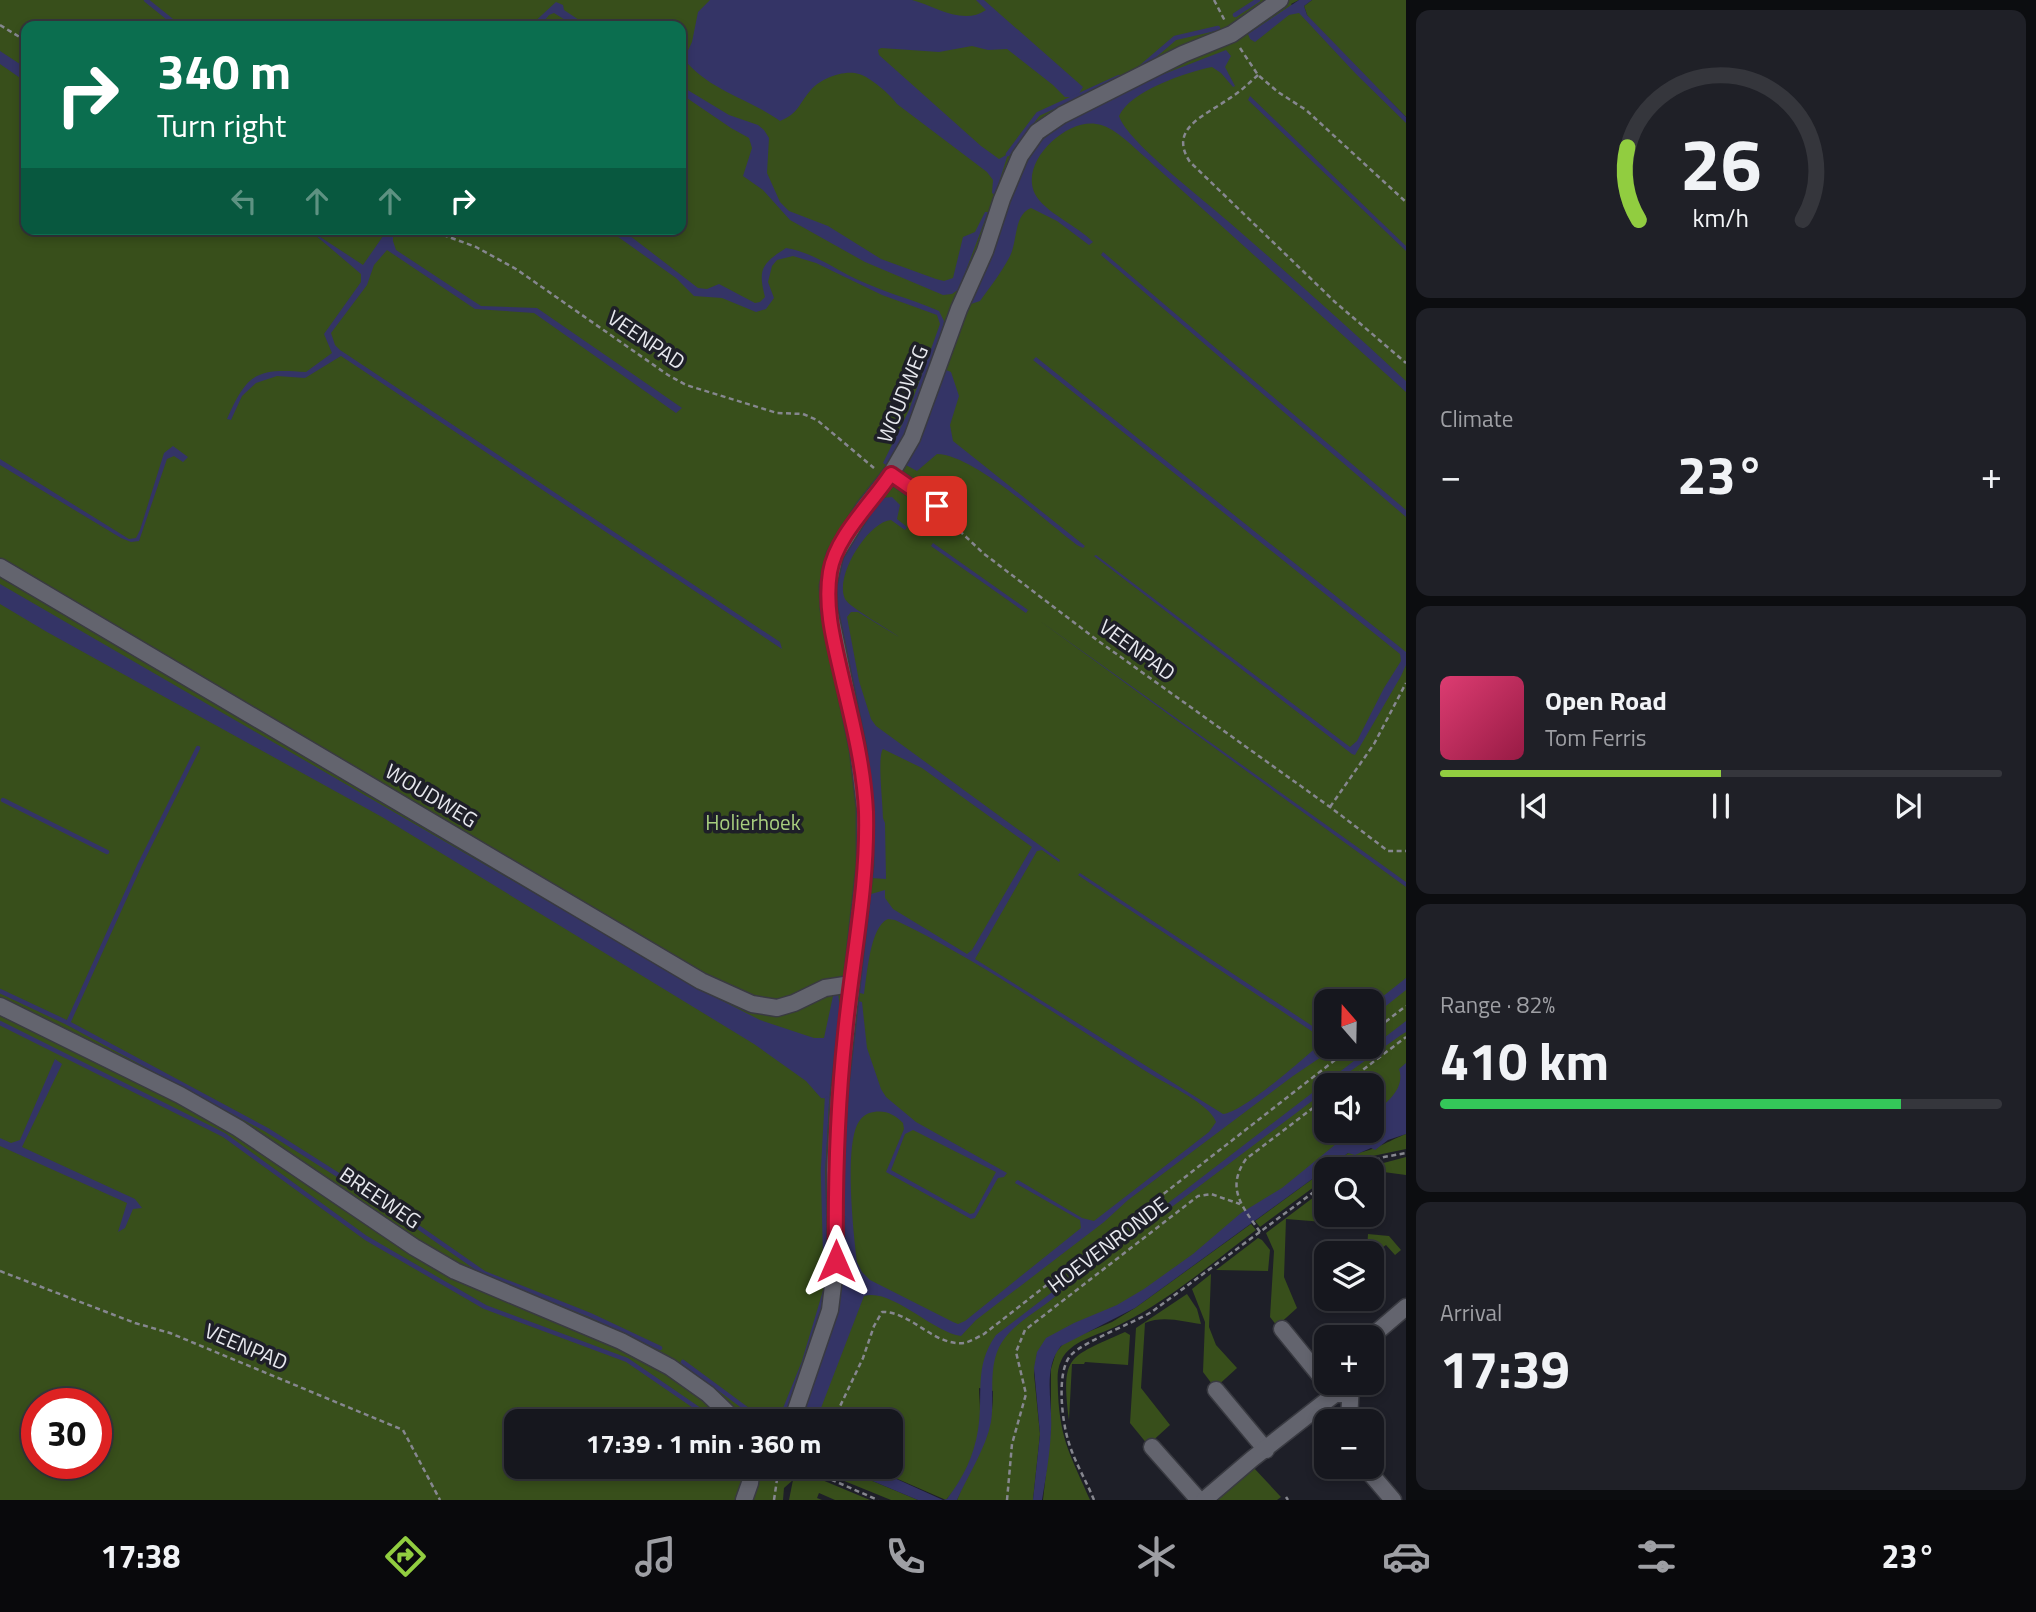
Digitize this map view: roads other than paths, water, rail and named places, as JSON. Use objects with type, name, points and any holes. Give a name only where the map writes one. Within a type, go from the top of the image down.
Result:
[{"type":"street","name":"WOUDWEG","points":[[796,1409],[830,1310],[836,1261],[835,1170],[839,1095],[865,865],[866,808],[858,749],[831,629],[828,586],[835,555],[864,508],[890,477],[912,438],[959,309],[985,251],[1016,167],[1037,132],[1062,115],[1183,54],[1232,34],[1280,0]]},
{"type":"street","points":[[890,477],[937,506]]},
{"type":"street","name":"WOUDWEG","points":[[0,567],[701,981],[752,1004],[777,1008],[825,988],[851,984]]},
{"type":"street","name":"BREEWEG","points":[[0,1006],[180,1095],[238,1128],[414,1247],[455,1271],[621,1341],[670,1367],[708,1394],[724,1409]]},
{"type":"street","points":[[1384,1326],[1406,1307]]},
{"type":"street","points":[[1282,1329],[1314,1360]]},
{"type":"street","points":[[1216,1390],[1266,1450]]},
{"type":"street","points":[[1152,1447],[1202,1500],[1339,1395]]},
{"type":"street","points":[[744,1500],[750,1479]]},
{"type":"street","points":[[1375,1479],[1393,1500]]},
{"type":"waterway","points":[[146,0],[172,21]]},
{"type":"waterway","points":[[1235,15],[1258,0]]},
{"type":"waterway","points":[[1140,68],[1175,38],[1218,28]]},
{"type":"waterway","points":[[1008,154],[1038,114],[1119,77]]},
{"type":"waterway","points":[[68,1023],[140,864],[198,748]]},
{"type":"waterway","points":[[3,800],[107,852]]},
{"type":"waterway","points":[[0,991],[68,1023],[267,1130],[395,1211],[484,1273],[590,1315],[660,1348]]},
{"type":"waterway","points":[[0,1023],[224,1135],[366,1238],[485,1307],[627,1360],[698,1409]]},
{"type":"waterway","points":[[826,1283],[823,1171],[827,1099]]},
{"type":"waterway","points":[[785,1409],[804,1362],[825,1292]]},
{"type":"waterway","points":[[683,1362],[747,1409]]},
{"type":"park label","name":"Holierhoek","points":[[753,823]]}]
